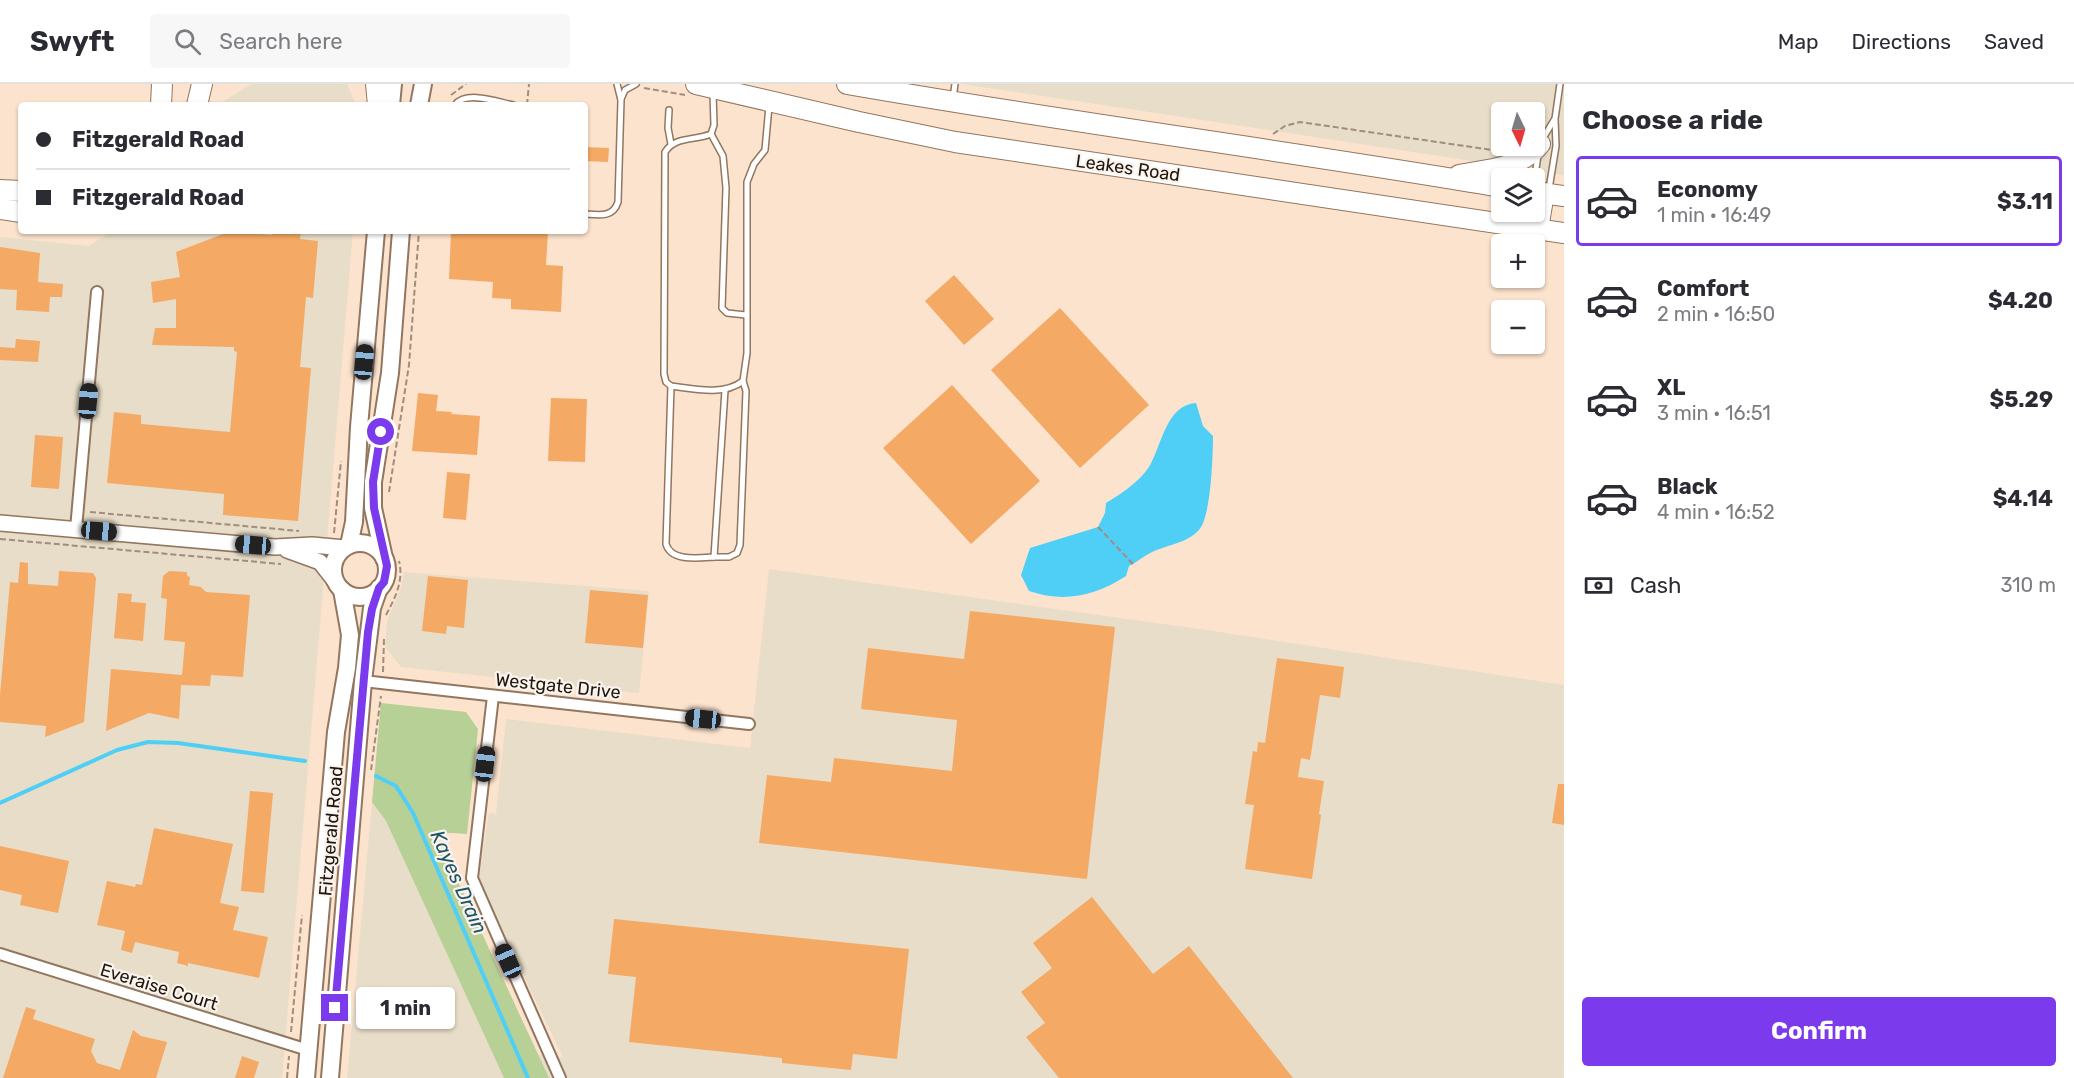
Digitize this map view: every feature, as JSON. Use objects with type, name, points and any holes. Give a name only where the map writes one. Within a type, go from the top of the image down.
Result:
[{"type":"highway","points":[[161,102],[162,84]]},
{"type":"highway","points":[[376,84],[378,102]]},
{"type":"highway","points":[[847,84],[954,93],[1491,185]]},
{"type":"highway","name":"Leakes Road","points":[[705,86],[954,142],[1564,233]]},
{"type":"highway","points":[[1445,177],[1511,164],[1527,156]]},
{"type":"highway","points":[[0,190],[18,191]]},
{"type":"highway","points":[[1545,190],[1564,196]]},
{"type":"highway","points":[[0,209],[18,212]]},
{"type":"highway","points":[[1538,222],[1538,229]]},
{"type":"main road","points":[[391,102],[393,84]]},
{"type":"main road","points":[[420,102],[423,84]]},
{"type":"main road","points":[[376,234],[360,416],[354,522],[347,547],[335,561],[333,569],[340,587],[349,594],[365,596],[379,588],[387,574],[374,508],[373,482],[390,373],[401,234]]},
{"type":"main road","points":[[347,547],[357,543],[373,546],[384,558]]},
{"type":"main road","name":"Fitzgerald Road","points":[[306,1078],[336,732],[350,635],[340,587]]},
{"type":"main road","name":"Fitzgerald Road","points":[[330,1078],[363,681],[369,624],[379,588]]},
{"type":"street","points":[[76,529],[97,292]]},
{"type":"street","points":[[0,523],[275,547],[312,545],[347,547]]},
{"type":"street","points":[[275,547],[320,562],[340,587]]},
{"type":"street","name":"Westgate Drive","points":[[363,681],[749,724]]},
{"type":"street","points":[[493,696],[472,878],[560,1078]]},
{"type":"street","name":"Everaise Court","points":[[0,954],[308,1050]]},
{"type":"lane","points":[[588,214],[609,214],[618,202],[621,100],[617,84]]},
{"type":"lane","points":[[621,100],[625,90],[636,84]]},
{"type":"lane","points":[[1545,188],[1550,188],[1556,146],[1555,119],[1560,84]]},
{"type":"lane","points":[[705,86],[714,125],[711,134],[723,156],[726,188],[722,308],[727,313],[746,315]]},
{"type":"lane","points":[[459,102],[463,99],[495,102]]},
{"type":"lane","points":[[471,102],[477,99]]},
{"type":"lane","points":[[671,386],[666,544],[672,554],[690,557],[729,557],[737,552],[740,545],[746,391],[743,381],[747,353],[747,182],[754,164],[765,150],[769,102]]},
{"type":"lane","points":[[669,110],[668,128],[671,144]]},
{"type":"lane","points":[[1545,136],[1555,119]]},
{"type":"lane","points":[[711,134],[699,139],[678,141],[671,144],[666,152],[664,374],[666,382],[671,386],[725,390],[743,381]]},
{"type":"lane","points":[[714,557],[725,390]]},
{"type":"path","points":[[527,102],[529,84]]},
{"type":"path","points":[[1268,137],[1285,126],[1300,122],[1502,152],[1508,154],[1511,164]]},
{"type":"path","points":[[325,533],[334,533],[341,461]]},
{"type":"path","points":[[78,511],[303,531]]},
{"type":"path","points":[[1098,527],[1133,564]]},
{"type":"path","points":[[0,539],[291,564]]},
{"type":"path","points":[[287,1078],[302,915]]},
{"type":"shaded area","points":[[252,84],[347,84],[355,102],[224,102]]},
{"type":"shaded area","points":[[962,84],[1564,84],[1564,175],[1545,172],[1545,168],[1518,168]]},
{"type":"shaded area","points":[[107,234],[353,234],[282,1078],[0,1078],[0,237],[89,246]]},
{"type":"shaded area","points":[[769,569],[1207,630],[1564,685],[1564,1078],[549,1078],[538,1055],[563,1057],[478,882],[489,813],[496,814],[506,719],[750,748]]},
{"type":"shaded area","points":[[404,572],[649,591],[639,693],[401,667],[385,647],[387,621],[401,588]]},
{"type":"shaded area","points":[[372,802],[386,821],[504,1078],[347,1078]]},
{"type":"green space","points":[[381,703],[466,712],[478,729],[467,834],[435,832],[549,1078],[504,1078],[386,821],[372,802]]},
{"type":"water","points":[[1196,403],[1203,426],[1213,436],[1207,509],[1197,532],[1185,540],[1149,554],[1129,566],[1126,576],[1091,593],[1055,597],[1029,591],[1021,575],[1030,548],[1098,527],[1105,513],[1106,503],[1135,483],[1145,473],[1171,418],[1186,405]]},
{"type":"building","points":[[588,147],[609,148],[608,162],[588,161]]},
{"type":"building","points":[[223,234],[301,234],[300,239],[318,241],[313,298],[306,297],[300,367],[311,368],[298,521],[223,515],[224,494],[107,483],[114,412],[141,415],[141,424],[230,432],[237,352],[234,351],[234,347],[152,345],[155,328],[176,328],[176,299],[153,303],[151,282],[180,277],[176,252]]},
{"type":"building","points":[[451,234],[548,234],[546,265],[563,266],[561,312],[511,309],[511,299],[492,298],[493,282],[449,279]]},
{"type":"building","points":[[0,247],[40,253],[38,282],[63,284],[62,297],[50,297],[49,312],[16,310],[17,290],[0,289]]},
{"type":"building","points":[[954,275],[994,319],[964,345],[925,301]]},
{"type":"building","points":[[1060,308],[1149,405],[1080,468],[991,370]]},
{"type":"building","points":[[16,339],[40,341],[38,362],[0,360],[0,347],[15,348]]},
{"type":"building","points":[[952,385],[1040,481],[971,544],[883,448]]},
{"type":"building","points":[[418,393],[438,395],[436,411],[480,416],[477,455],[412,451]]},
{"type":"building","points":[[551,398],[587,399],[585,462],[548,461]]},
{"type":"building","points":[[35,435],[63,437],[59,489],[31,487]]},
{"type":"building","points":[[447,472],[470,474],[466,520],[443,518]]},
{"type":"building","points":[[20,562],[28,563],[28,584],[58,586],[59,571],[93,573],[96,578],[84,722],[45,737],[46,726],[0,722],[0,695],[10,582],[18,583]]},
{"type":"building","points":[[169,571],[187,572],[187,576],[190,577],[189,585],[201,587],[206,592],[250,595],[243,677],[211,675],[210,686],[181,685],[179,719],[149,713],[106,731],[111,669],[182,675],[185,642],[164,640],[167,599],[161,598],[163,576]]},
{"type":"building","points":[[428,576],[468,580],[464,628],[447,626],[446,634],[422,631]]},
{"type":"building","points":[[590,590],[648,595],[643,648],[585,643]]},
{"type":"building","points":[[118,593],[132,594],[131,602],[146,603],[143,641],[114,638]]},
{"type":"building","points":[[970,611],[1115,627],[1087,879],[759,843],[767,775],[831,782],[834,758],[952,771],[957,720],[861,709],[868,648],[964,659]]},
{"type":"building","points":[[1277,658],[1344,667],[1340,698],[1320,695],[1310,760],[1301,758],[1298,777],[1324,781],[1312,879],[1245,869],[1254,805],[1245,804],[1253,751],[1257,752],[1258,742],[1265,743]]},
{"type":"building","points":[[1558,784],[1564,784],[1564,825],[1552,823]]},
{"type":"building","points":[[250,791],[273,793],[264,893],[241,891]]},
{"type":"building","points":[[154,828],[233,844],[220,903],[239,907],[233,930],[268,937],[259,978],[188,963],[188,966],[177,963],[179,952],[135,942],[132,953],[121,950],[125,931],[97,925],[107,881],[135,887],[136,884],[142,885]]},
{"type":"building","points":[[0,846],[69,861],[58,913],[20,905],[22,895],[0,890]]},
{"type":"building","points":[[1092,897],[1153,974],[1189,946],[1293,1078],[1059,1078],[1026,1037],[1045,1023],[1021,992],[1052,968],[1033,943]]},
{"type":"building","points":[[614,919],[909,949],[897,1059],[853,1054],[851,1070],[782,1063],[782,1058],[629,1042],[636,977],[608,974]]},
{"type":"building","points":[[26,1007],[36,1010],[33,1019],[95,1039],[91,1051],[97,1063],[120,1070],[133,1030],[141,1036],[167,1042],[156,1078],[3,1078]]},
{"type":"building","points":[[242,1056],[259,1062],[254,1078],[235,1078]]},
{"type":"waterway","name":"Kayes Drain","points":[[0,803],[117,750],[148,742],[178,743],[305,761]]},
{"type":"waterway","name":"Kayes Drain","points":[[376,776],[396,786],[413,813],[528,1078]]},
{"type":"route","points":[[335,1008],[368,632],[372,609],[379,588],[387,574],[374,508],[373,482],[381,432]]}]
